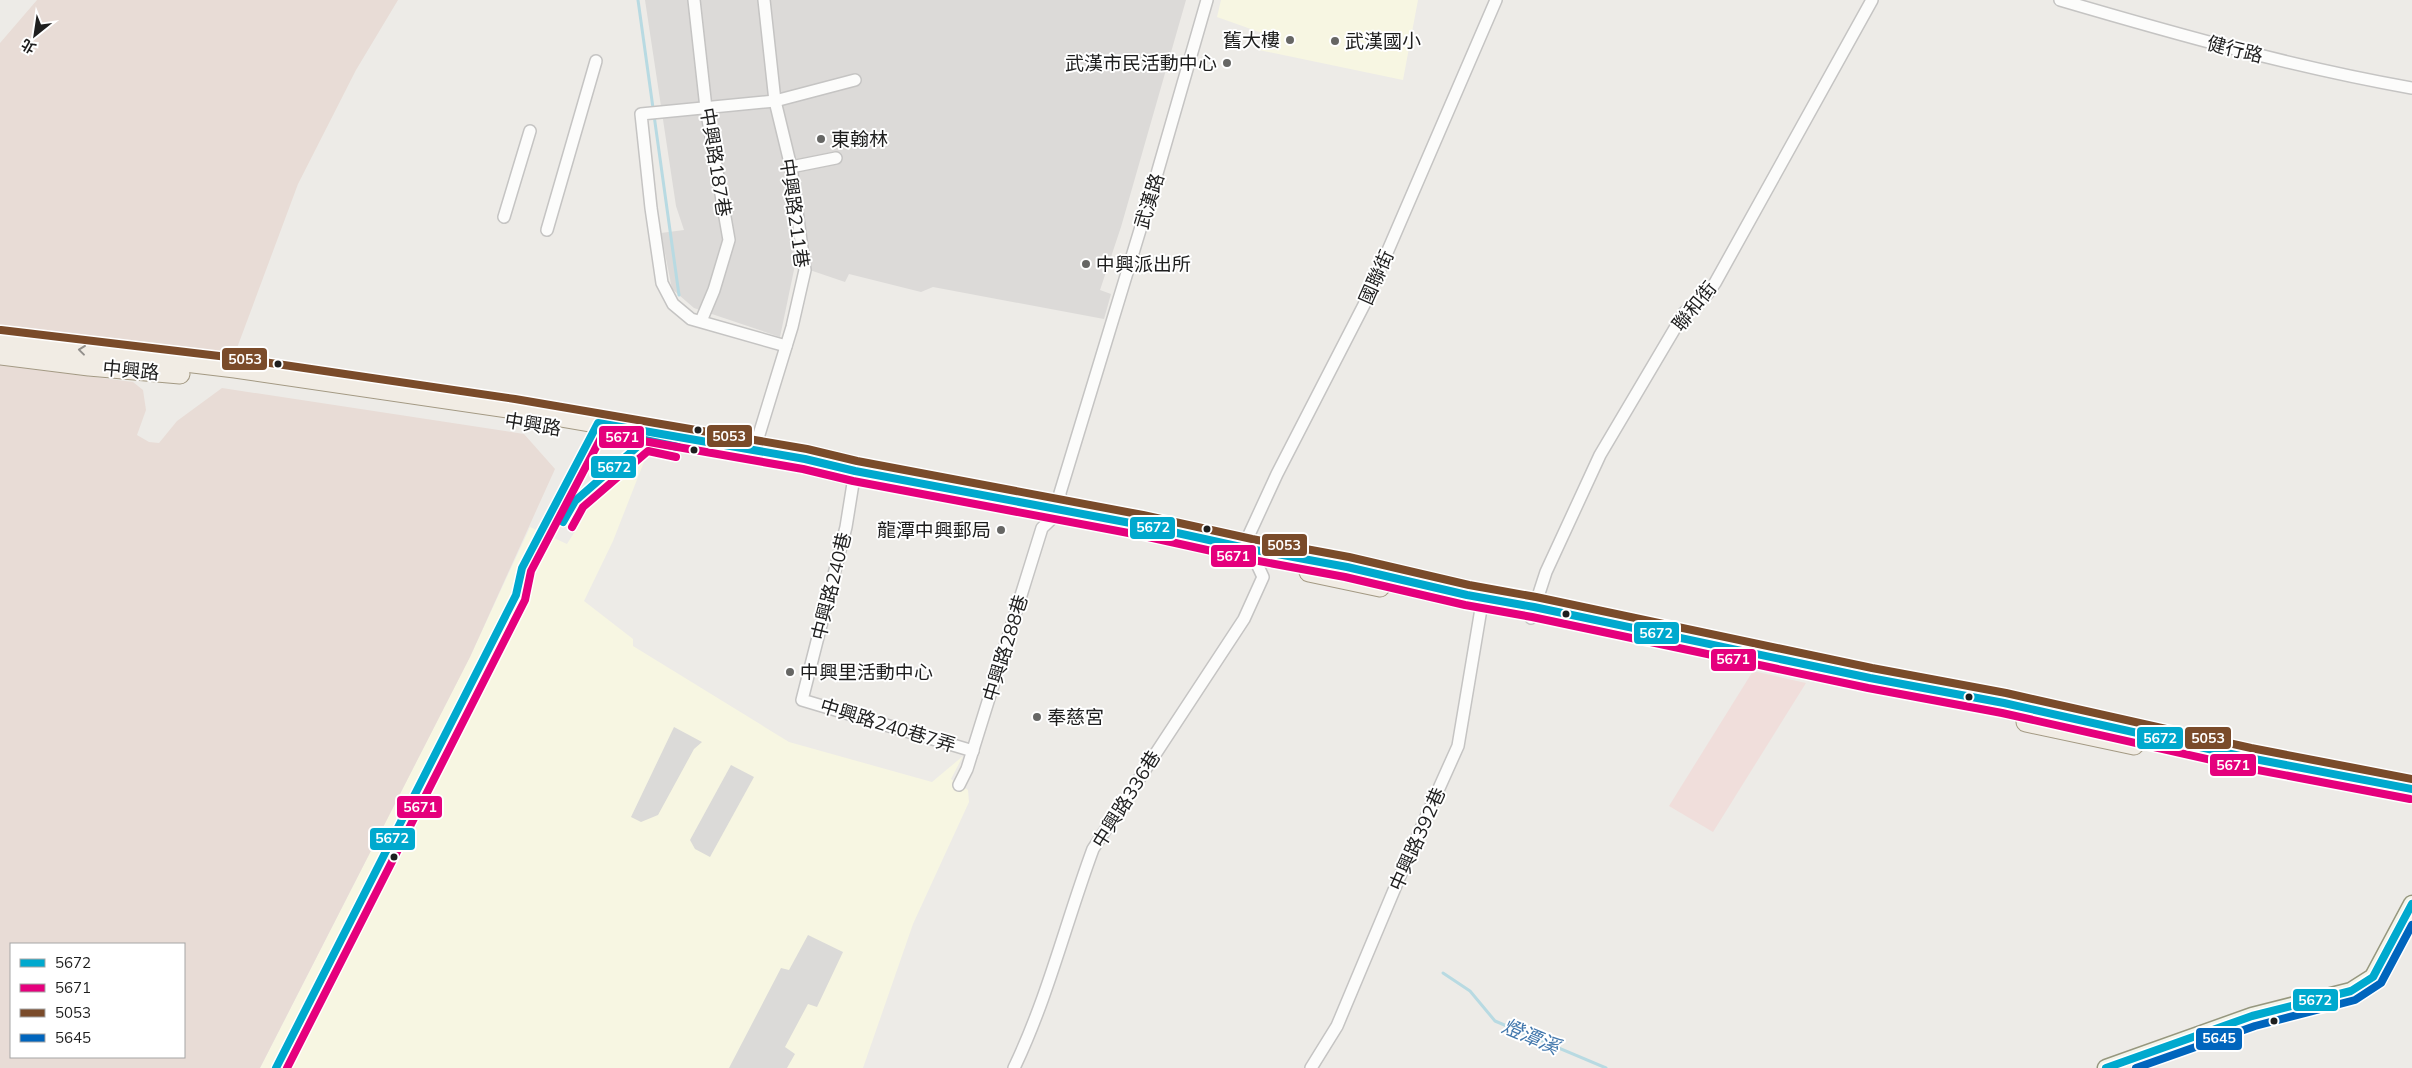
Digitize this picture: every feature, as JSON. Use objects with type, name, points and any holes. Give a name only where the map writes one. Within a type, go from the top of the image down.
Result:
[{"type":"main road","name":"中興路","points":[[0,340],[234,368],[514,409],[754,450],[854,476]]},
{"type":"main road","name":"中興路","points":[[0,355],[89,366],[230,379],[645,440],[854,476],[1056,514],[1253,555],[1347,567],[1482,602],[2149,749],[2373,795],[2412,800]]},
{"type":"main road","name":"中興路","points":[[1532,613],[2004,704],[2249,758],[2412,789]]},
{"type":"street","name":"中興路187巷","points":[[694,0],[706,108],[729,240],[714,290],[701,320]]},
{"type":"street","name":"中興路211巷","points":[[754,450],[786,346],[805,270],[791,167],[775,101],[764,0]]},
{"type":"street","name":"武漢路","points":[[1056,514],[1060,493],[1156,178],[1207,0]]},
{"type":"street","name":"國聯街","points":[[1253,555],[1248,537],[1276,474],[1367,299],[1496,0]]},
{"type":"street","name":"聯和街","points":[[1532,613],[1546,572],[1600,455],[1684,313],[1708,293],[1715,283],[1872,0]]},
{"type":"street","name":"健行路","points":[[2060,0],[2165,31],[2327,73],[2412,88]]},
{"type":"street","points":[[547,230],[596,61]]},
{"type":"street","points":[[786,346],[701,320],[691,319],[673,304],[662,282],[651,208],[650,113],[775,101],[855,80]]},
{"type":"street","points":[[504,216],[530,131]]},
{"type":"street","points":[[791,167],[836,158]]},
{"type":"street","name":"中興路240巷","points":[[802,700],[846,527],[854,476]]},
{"type":"street","name":"中興路288巷","points":[[959,785],[973,751],[1042,528],[1056,514]]},
{"type":"street","name":"中興路336巷","points":[[1014,1068],[1048,988],[1078,888],[1093,849],[1244,619],[1263,577],[1253,555]]},
{"type":"street","name":"中興路392巷","points":[[1311,1068],[1337,1026],[1408,856],[1458,746],[1482,602]]},
{"type":"street","name":"中興路240巷7弄","points":[[802,700],[973,751]]},
{"type":"street","points":[[2106,1068],[2252,1016],[2350,991],[2373,977],[2412,904]]},
{"type":"shaded area","points":[[37,0],[398,0],[356,70],[298,184],[234,356],[0,325],[0,43]]},
{"type":"shaded area","points":[[645,0],[1186,0],[1121,227],[1100,290],[1111,294],[1104,319],[933,287],[921,292],[849,274],[845,282],[795,265],[780,337],[694,308],[672,289],[661,233],[684,230],[676,206]]},
{"type":"shaded area","name":"武漢國小","points":[[1221,0],[1418,0],[1403,80],[1259,50],[1262,33],[1217,17]]},
{"type":"shaded area","points":[[0,365],[133,382],[143,390],[146,410],[137,435],[149,442],[159,443],[177,421],[222,388],[524,434],[555,469],[470,657],[260,1068],[0,1068]]},
{"type":"shaded area","points":[[649,449],[613,541],[584,601],[633,639],[633,646],[789,742],[932,782],[963,756],[951,779],[968,790],[969,802],[913,924],[863,1068],[260,1068],[470,657],[530,527],[567,544],[600,491]]},
{"type":"shaded area","points":[[1753,671],[1806,683],[1713,832],[1669,806]]},
{"type":"shaded area","points":[[674,727],[702,742],[694,749],[658,815],[641,822],[631,817]]},
{"type":"shaded area","points":[[731,765],[754,777],[710,857],[695,849],[690,840]]},
{"type":"shaded area","points":[[808,935],[843,952],[817,1007],[808,1004],[785,1047],[795,1054],[787,1068],[729,1068],[781,968],[789,970]]},
{"type":"waterway","points":[[638,0],[679,295]]},
{"type":"waterway","name":"燈潭溪","points":[[1443,973],[1470,991],[1495,1021],[1606,1068]]},
{"type":"transit line","name":"5053","points":[[1,330],[236,358],[515,399],[807,449],[857,461],[1143,515],[1252,539],[1349,557],[1469,585],[1536,597],[1872,668],[2006,693],[2251,748],[2412,779]]},
{"type":"transit line","name":"5672","points":[[276,1068],[516,595],[522,568],[598,423],[805,459],[855,471],[1141,525],[1250,549],[1347,567],[1467,595],[1534,607],[1870,678],[2004,703],[2249,758],[2412,789]]},
{"type":"transit line","name":"5671","points":[[287,1068],[525,600],[531,571],[603,434],[803,469],[853,481],[1139,535],[1248,559],[1345,577],[1465,605],[1532,617],[1868,688],[2002,713],[2247,768],[2410,799]]},
{"type":"transit line","name":"5672","points":[[563,522],[575,501],[645,440],[678,447]]},
{"type":"transit line","name":"5671","points":[[572,527],[583,507],[648,451],[676,457]]},
{"type":"transit line","name":"5672","points":[[2106,1068],[2252,1016],[2351,991],[2373,977],[2412,904]]},
{"type":"transit line","name":"5645","points":[[2136,1068],[2255,1026],[2355,1000],[2381,983],[2412,925]]},
{"type":"place","name":"舊大樓","points":[[1290,40]]},
{"type":"place","name":"武漢國小","points":[[1335,41]]},
{"type":"place","name":"武漢市民活動中心","points":[[1227,63]]},
{"type":"place","name":"東翰林","points":[[821,139]]},
{"type":"place","name":"中興派出所","points":[[1086,264]]},
{"type":"place","name":"龍潭中興郵局","points":[[1001,530]]},
{"type":"place","name":"中興里活動中心","points":[[790,672]]},
{"type":"place","name":"奉慈宮","points":[[1037,717]]}]
